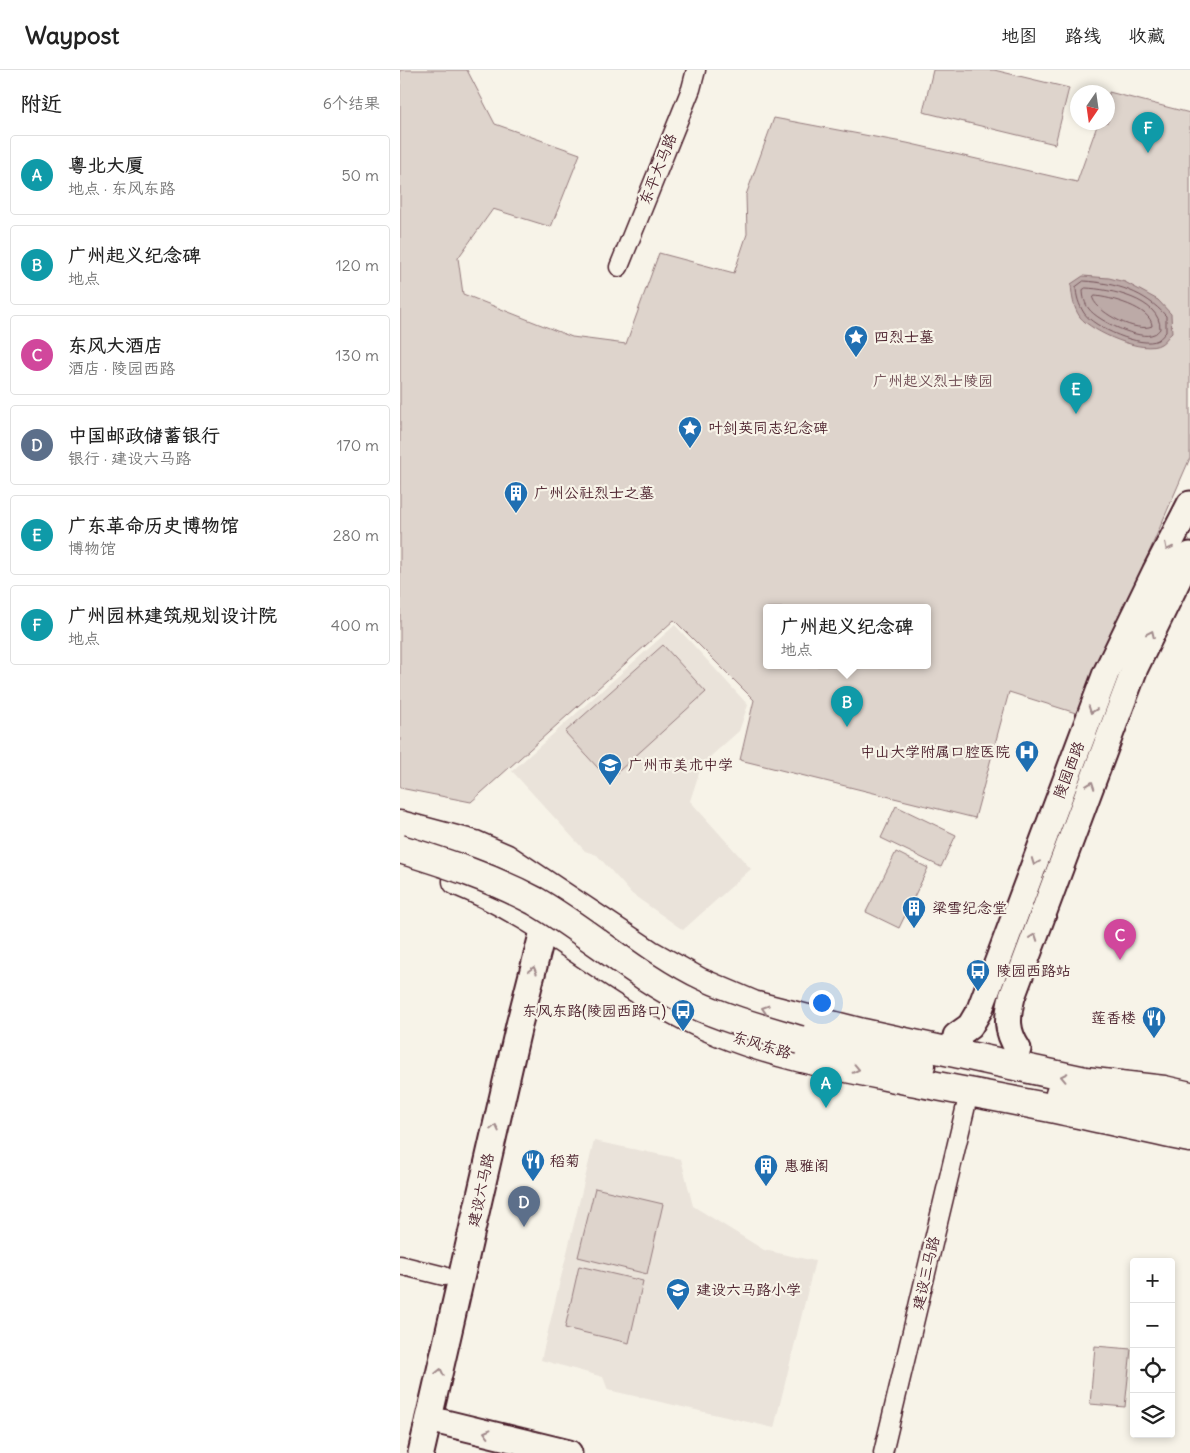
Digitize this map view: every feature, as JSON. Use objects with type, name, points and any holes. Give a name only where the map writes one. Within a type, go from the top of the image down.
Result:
[{"type":"main road","points":[[400,812],[449,822],[505,841],[533,858],[597,906],[641,934],[750,984],[822,1007],[1089,1064],[1177,1093]]},
{"type":"main road","points":[[400,825],[475,845],[505,858],[649,954],[699,982],[752,1005],[827,1025],[1085,1081],[1177,1093]]},
{"type":"main road","name":"东风东路","points":[[400,849],[439,860],[494,881],[535,902],[575,927],[635,970],[691,1002],[745,1024],[800,1040],[1190,1121]]},
{"type":"main road","name":"东风东路","points":[[400,863],[442,875],[487,893],[676,1011],[720,1032],[762,1047],[822,1062],[969,1093],[1073,1112],[1190,1138]]},
{"type":"street","name":"东平大马路","points":[[619,267],[691,89],[696,70]]},
{"type":"street","name":"陵园西路","points":[[956,1036],[970,1026],[980,1009],[1106,673],[1190,504]]},
{"type":"street","name":"陵园西路","points":[[1018,1049],[1010,1037],[1009,1008],[1011,1002],[1135,668],[1190,555]]},
{"type":"street","points":[[1106,673],[1135,668]]},
{"type":"street","points":[[523,869],[535,884],[544,911],[544,927]]},
{"type":"street","name":"建设六马路","points":[[420,1453],[518,1025],[544,927]]},
{"type":"street","points":[[985,995],[988,1002],[993,1005],[1000,1006],[1011,1002]]},
{"type":"street","name":"建设三马路","points":[[883,1453],[969,1093]]},
{"type":"street","points":[[400,1265],[444,1276]]},
{"type":"street","points":[[429,1419],[569,1453]]},
{"type":"shaded area","name":"广州市美术中学","points":[[675,625],[748,705],[739,731],[702,764],[690,801],[751,869],[683,930],[632,894],[597,855],[585,851],[512,771]]},
{"type":"shaded area","name":"建设六马路小学","points":[[594,1141],[681,1159],[693,1206],[764,1250],[815,1261],[774,1428],[608,1390],[603,1377],[541,1360]]},
{"type":"green space","name":"广州起义烈士陵园","points":[[400,70],[467,70],[495,124],[580,154],[551,227],[493,209],[458,258],[463,294],[572,337],[626,344],[659,253],[734,273],[747,234],[746,195],[774,118],[907,143],[1077,182],[1096,130],[1115,130],[1115,94],[1190,113],[1190,458],[1079,714],[1009,692],[975,818],[740,760],[754,700],[674,620],[471,802],[400,788]]},
{"type":"green space","points":[[933,70],[994,70],[1069,88],[1055,144],[923,112]]},
{"type":"green space","points":[[663,645],[706,692],[609,780],[565,732]]},
{"type":"green space","points":[[896,806],[956,835],[941,867],[881,838]]},
{"type":"green space","points":[[896,852],[928,868],[899,928],[866,912]]},
{"type":"green space","points":[[595,1188],[663,1204],[647,1274],[578,1257]]},
{"type":"green space","points":[[579,1266],[643,1281],[629,1343],[565,1328]]},
{"type":"green space","points":[[1095,1346],[1130,1349],[1125,1407],[1090,1404]]},
{"type":"water","points":[[1083,276],[1109,278],[1125,282],[1158,300],[1171,314],[1172,333],[1161,344],[1153,347],[1143,347],[1119,340],[1095,329],[1080,317],[1073,301],[1071,284]]},
{"type":"place","name":"广州园林建筑规划设计院","points":[[1148,153]]},
{"type":"place","name":"四烈士墓","points":[[856,358]]},
{"type":"place","name":"广东革命历史博物馆","points":[[1076,414]]},
{"type":"place","name":"叶剑英同志纪念碑","points":[[690,449]]},
{"type":"place","name":"广州公社烈士之墓","points":[[516,514]]},
{"type":"place","name":"广州起义纪念碑","points":[[847,727]]},
{"type":"place","name":"中山大学附属口腔医院","points":[[1027,773]]},
{"type":"place","name":"广州市美术中学","points":[[610,786]]},
{"type":"place","name":"梁雪纪念堂","points":[[914,929]]},
{"type":"place","name":"东风大酒店","points":[[1120,960]]},
{"type":"place","name":"陵园西路站","points":[[978,992]]},
{"type":"place","name":"东风东路(陵园西路口)","points":[[683,1032]]},
{"type":"place","name":"莲香楼","points":[[1154,1039]]},
{"type":"place","name":"粤北大厦","points":[[826,1108]]},
{"type":"place","name":"稻菊","points":[[533,1182]]},
{"type":"place","name":"惠雅阁","points":[[766,1187]]},
{"type":"place","name":"中国邮政储蓄银行","points":[[524,1227]]},
{"type":"place","name":"建设六马路小学","points":[[678,1311]]}]
